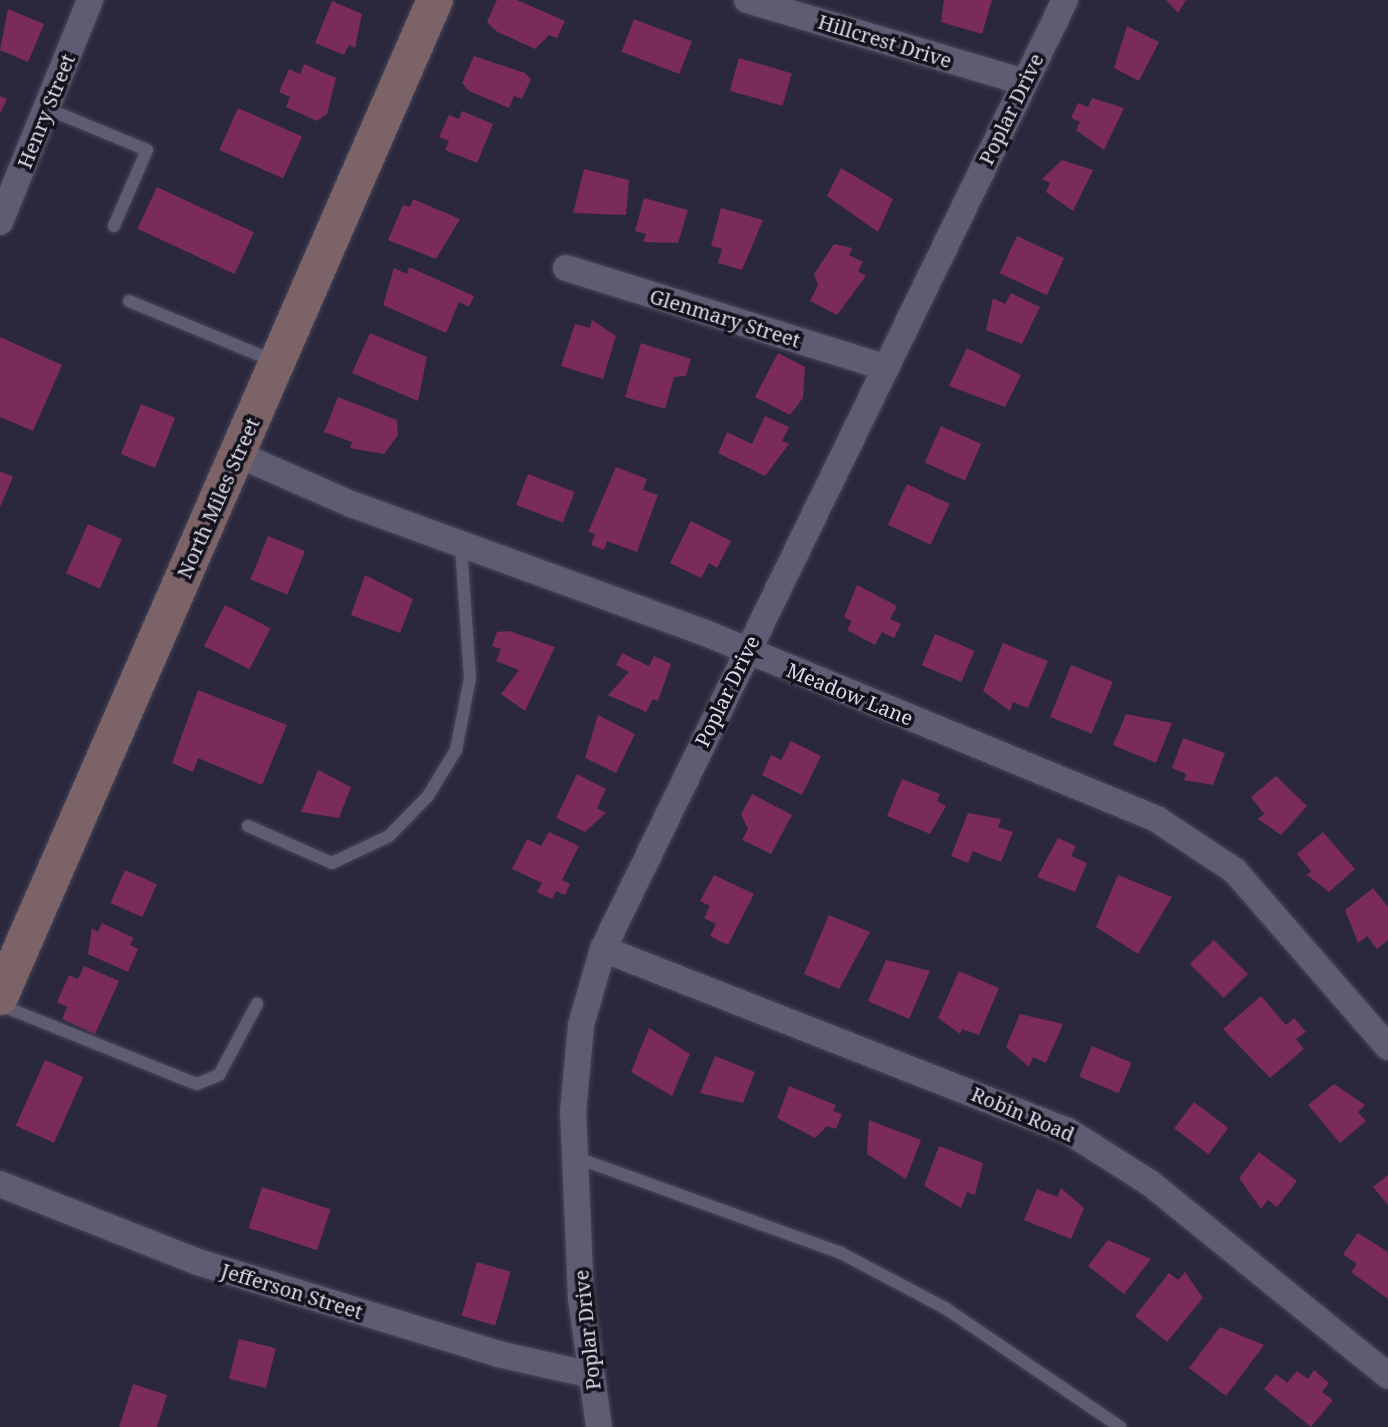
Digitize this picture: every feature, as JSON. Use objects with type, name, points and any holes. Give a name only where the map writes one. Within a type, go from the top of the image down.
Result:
[{"type":"main road","name":"North Miles Street","points":[[3,986],[435,0]]},
{"type":"street","name":"Henry Street","points":[[0,222],[90,0]]},
{"type":"street","name":"Hillcrest Drive","points":[[747,0],[1024,82]]},
{"type":"street","name":"Poplar Drive","points":[[599,1427],[591,1375],[577,1158],[575,1068],[603,949],[1065,0]]},
{"type":"street","name":"Glenmary Street","points":[[566,268],[884,367]]},
{"type":"street","name":"Meadow Lane","points":[[237,454],[461,546],[747,652],[1035,766],[1201,844],[1269,906],[1388,1047]]},
{"type":"street","name":"Robin Road","points":[[603,949],[1068,1131],[1150,1183],[1388,1376]]},
{"type":"street","name":"Jefferson Street","points":[[0,1184],[198,1262],[498,1354],[591,1375]]},
{"type":"lane","points":[[48,109],[147,150],[114,226]]},
{"type":"lane","points":[[129,301],[277,362]]},
{"type":"lane","points":[[248,826],[332,863],[389,836],[428,796],[456,750],[470,678],[461,546]]},
{"type":"lane","points":[[3,986],[197,1084],[219,1075],[257,1004]]},
{"type":"lane","points":[[577,1158],[841,1253],[945,1308],[1120,1427]]},
{"type":"building","points":[[497,0],[517,0],[565,21],[557,38],[549,35],[535,49],[496,31],[487,22]]},
{"type":"building","points":[[944,0],[992,0],[982,34],[941,22]]},
{"type":"building","points":[[1166,0],[1186,0],[1178,13]]},
{"type":"building","points":[[332,1],[362,14],[355,48],[349,45],[344,55],[315,43]]},
{"type":"building","points":[[8,9],[44,24],[28,62],[0,50]]},
{"type":"building","points":[[634,19],[692,41],[679,74],[621,52]]},
{"type":"building","points":[[1127,26],[1159,42],[1139,81],[1114,68]]},
{"type":"building","points":[[474,56],[525,73],[531,79],[522,99],[514,96],[509,108],[469,91],[462,83]]},
{"type":"building","points":[[739,58],[792,73],[782,106],[730,91]]},
{"type":"building","points":[[304,64],[336,78],[327,114],[317,121],[286,107],[290,97],[279,92],[289,69],[300,74]]},
{"type":"building","points":[[0,96],[7,99],[0,114]]},
{"type":"building","points":[[1092,98],[1124,108],[1104,150],[1076,130],[1080,122],[1071,118],[1078,103],[1088,107]]},
{"type":"building","points":[[238,108],[302,136],[283,178],[219,150]]},
{"type":"building","points":[[462,111],[493,124],[477,163],[445,150],[449,141],[439,137],[449,115],[459,119]]},
{"type":"building","points":[[1062,160],[1093,170],[1073,211],[1046,192],[1050,183],[1042,179]]},
{"type":"building","points":[[841,168],[893,199],[878,232],[827,196]]},
{"type":"building","points":[[584,169],[629,180],[626,215],[573,213]]},
{"type":"building","points":[[157,187],[254,232],[235,274],[138,229]]},
{"type":"building","points":[[644,198],[688,210],[678,243],[643,242],[646,234],[635,231]]},
{"type":"building","points":[[413,199],[460,219],[436,259],[388,240],[403,205],[410,207]]},
{"type":"building","points":[[721,208],[763,220],[742,270],[718,263],[722,249],[711,246]]},
{"type":"building","points":[[1017,236],[1064,258],[1047,295],[1000,273]]},
{"type":"building","points":[[834,244],[852,248],[849,255],[863,262],[858,271],[866,276],[837,315],[810,301],[818,285],[814,274]]},
{"type":"building","points":[[409,267],[474,296],[469,307],[459,302],[446,333],[383,305],[394,268],[407,274]]},
{"type":"building","points":[[1011,293],[1040,307],[1022,344],[986,330],[993,298],[1005,304]]},
{"type":"building","points":[[592,320],[616,336],[603,379],[561,366],[575,324],[590,328]]},
{"type":"building","points":[[370,333],[427,357],[418,401],[352,373]]},
{"type":"building","points":[[0,337],[62,365],[33,431],[0,417]]},
{"type":"building","points":[[641,343],[691,359],[686,376],[674,377],[665,409],[625,397]]},
{"type":"building","points":[[967,348],[1021,375],[1005,407],[949,386]]},
{"type":"building","points":[[778,353],[805,367],[803,398],[790,415],[755,397]]},
{"type":"building","points":[[338,397],[397,420],[398,435],[384,454],[350,448],[352,442],[324,432]]},
{"type":"building","points":[[141,404],[175,418],[155,468],[121,454]]},
{"type":"building","points":[[765,416],[789,427],[782,441],[789,444],[765,476],[718,453],[727,432],[752,444]]},
{"type":"building","points":[[941,426],[981,444],[965,480],[925,463]]},
{"type":"building","points":[[616,467],[647,479],[643,490],[658,495],[637,552],[607,541],[604,550],[591,545],[595,534],[588,532]]},
{"type":"building","points":[[0,471],[13,477],[0,507]]},
{"type":"building","points":[[528,474],[575,492],[563,523],[516,505]]},
{"type":"building","points":[[907,484],[950,504],[931,545],[888,525]]},
{"type":"building","points":[[691,521],[731,541],[717,568],[709,563],[701,578],[670,563]]},
{"type":"building","points":[[88,524],[122,539],[100,588],[66,573]]},
{"type":"building","points":[[268,536],[305,551],[287,595],[250,580]]},
{"type":"building","points":[[365,575],[413,599],[400,633],[351,615]]},
{"type":"building","points":[[857,585],[897,606],[890,619],[901,624],[894,638],[882,632],[875,645],[847,630],[852,621],[844,617]]},
{"type":"building","points":[[225,605],[270,628],[250,669],[204,646]]},
{"type":"building","points":[[509,631],[555,647],[525,711],[501,694],[519,670],[496,661],[501,649],[492,646],[497,632]]},
{"type":"building","points":[[935,634],[975,651],[961,682],[922,665]]},
{"type":"building","points":[[1003,643],[1048,661],[1028,708],[1013,702],[1010,711],[983,691]]},
{"type":"building","points":[[622,653],[649,666],[654,656],[671,664],[658,701],[653,699],[646,712],[608,695],[629,672],[616,665]]},
{"type":"building","points":[[1071,665],[1113,682],[1092,734],[1050,717]]},
{"type":"building","points":[[198,690],[287,725],[262,785],[198,758],[193,772],[172,763]]},
{"type":"building","points":[[1126,714],[1172,723],[1156,763],[1113,745]]},
{"type":"building","points":[[598,715],[635,734],[616,773],[585,758]]},
{"type":"building","points":[[1183,738],[1225,753],[1213,785],[1184,780],[1186,774],[1172,768]]},
{"type":"building","points":[[791,741],[821,756],[802,795],[762,775],[771,755],[781,760]]},
{"type":"building","points":[[318,770],[351,787],[339,818],[301,812]]},
{"type":"building","points":[[577,774],[606,789],[597,808],[606,813],[585,832],[556,818]]},
{"type":"building","points":[[1276,776],[1307,806],[1281,835],[1258,819],[1264,814],[1251,797]]},
{"type":"building","points":[[902,779],[940,794],[937,801],[946,806],[930,834],[887,816]]},
{"type":"building","points":[[752,794],[792,815],[771,854],[742,840],[748,829],[741,814]]},
{"type":"building","points":[[968,813],[1001,819],[998,827],[1013,832],[1001,862],[973,851],[968,863],[951,856]]},
{"type":"building","points":[[549,832],[579,846],[562,880],[570,884],[565,895],[556,891],[552,899],[537,892],[542,883],[512,869],[527,839],[541,846]]},
{"type":"building","points":[[1323,832],[1355,869],[1329,892],[1307,875],[1311,871],[1297,854]]},
{"type":"building","points":[[1058,838],[1076,846],[1071,856],[1087,863],[1075,892],[1037,877]]},
{"type":"building","points":[[125,870],[157,884],[142,917],[110,903]]},
{"type":"building","points":[[714,875],[754,894],[728,945],[710,936],[716,924],[704,918],[710,906],[700,901]]},
{"type":"building","points":[[1118,875],[1172,897],[1138,954],[1096,927]]},
{"type":"building","points":[[1373,888],[1388,907],[1388,940],[1377,949],[1367,936],[1358,943],[1345,910]]},
{"type":"building","points":[[829,915],[870,932],[839,989],[804,974]]},
{"type":"building","points":[[102,923],[134,938],[130,945],[138,949],[128,972],[88,954],[92,928],[98,932]]},
{"type":"building","points":[[1214,940],[1248,974],[1224,998],[1190,964]]},
{"type":"building","points":[[886,960],[930,971],[909,1019],[868,1001]]},
{"type":"building","points":[[84,966],[119,981],[95,1034],[62,1019],[67,1007],[57,1002],[69,975],[78,979]]},
{"type":"building","points":[[959,971],[999,988],[979,1035],[962,1029],[960,1034],[938,1018]]},
{"type":"building","points":[[1261,996],[1286,1025],[1294,1018],[1306,1032],[1296,1039],[1304,1049],[1270,1078],[1223,1029]]},
{"type":"building","points":[[1020,1014],[1063,1024],[1046,1063],[1033,1057],[1029,1067],[1006,1047]]},
{"type":"building","points":[[649,1028],[690,1054],[672,1096],[631,1072]]},
{"type":"building","points":[[1092,1046],[1132,1063],[1119,1093],[1079,1076]]},
{"type":"building","points":[[715,1056],[755,1072],[743,1103],[700,1093]]},
{"type":"building","points":[[45,1060],[83,1077],[54,1143],[16,1126]]},
{"type":"building","points":[[1334,1084],[1365,1105],[1358,1112],[1366,1121],[1340,1143],[1308,1105]]},
{"type":"building","points":[[789,1086],[836,1105],[833,1111],[842,1114],[836,1129],[827,1126],[815,1138],[777,1118]]},
{"type":"building","points":[[1194,1102],[1228,1128],[1208,1154],[1174,1128]]},
{"type":"building","points":[[869,1120],[921,1140],[906,1179],[867,1154]]},
{"type":"building","points":[[939,1146],[983,1163],[975,1195],[967,1192],[961,1208],[924,1186]]},
{"type":"building","points":[[1259,1152],[1297,1181],[1277,1207],[1268,1200],[1261,1209],[1239,1178]]},
{"type":"building","points":[[1388,1175],[1388,1205],[1373,1187]]},
{"type":"building","points":[[262,1187],[330,1209],[317,1250],[249,1228]]},
{"type":"building","points":[[1061,1188],[1084,1208],[1071,1239],[1024,1220],[1037,1189],[1057,1197]]},
{"type":"building","points":[[1358,1233],[1388,1252],[1388,1299],[1351,1272],[1357,1264],[1343,1254]]},
{"type":"building","points":[[1108,1240],[1151,1259],[1124,1294],[1088,1266]]},
{"type":"building","points":[[477,1262],[511,1272],[495,1325],[462,1316]]},
{"type":"building","points":[[1185,1272],[1203,1298],[1167,1342],[1135,1316],[1169,1273],[1178,1280]]},
{"type":"building","points":[[1220,1327],[1264,1345],[1226,1396],[1189,1368]]},
{"type":"building","points":[[239,1339],[276,1348],[266,1388],[229,1379]]},
{"type":"building","points":[[1314,1370],[1329,1383],[1322,1392],[1333,1400],[1311,1427],[1264,1389],[1276,1374],[1287,1383],[1297,1371],[1308,1379]]},
{"type":"building","points":[[133,1384],[167,1395],[157,1427],[119,1427]]}]
